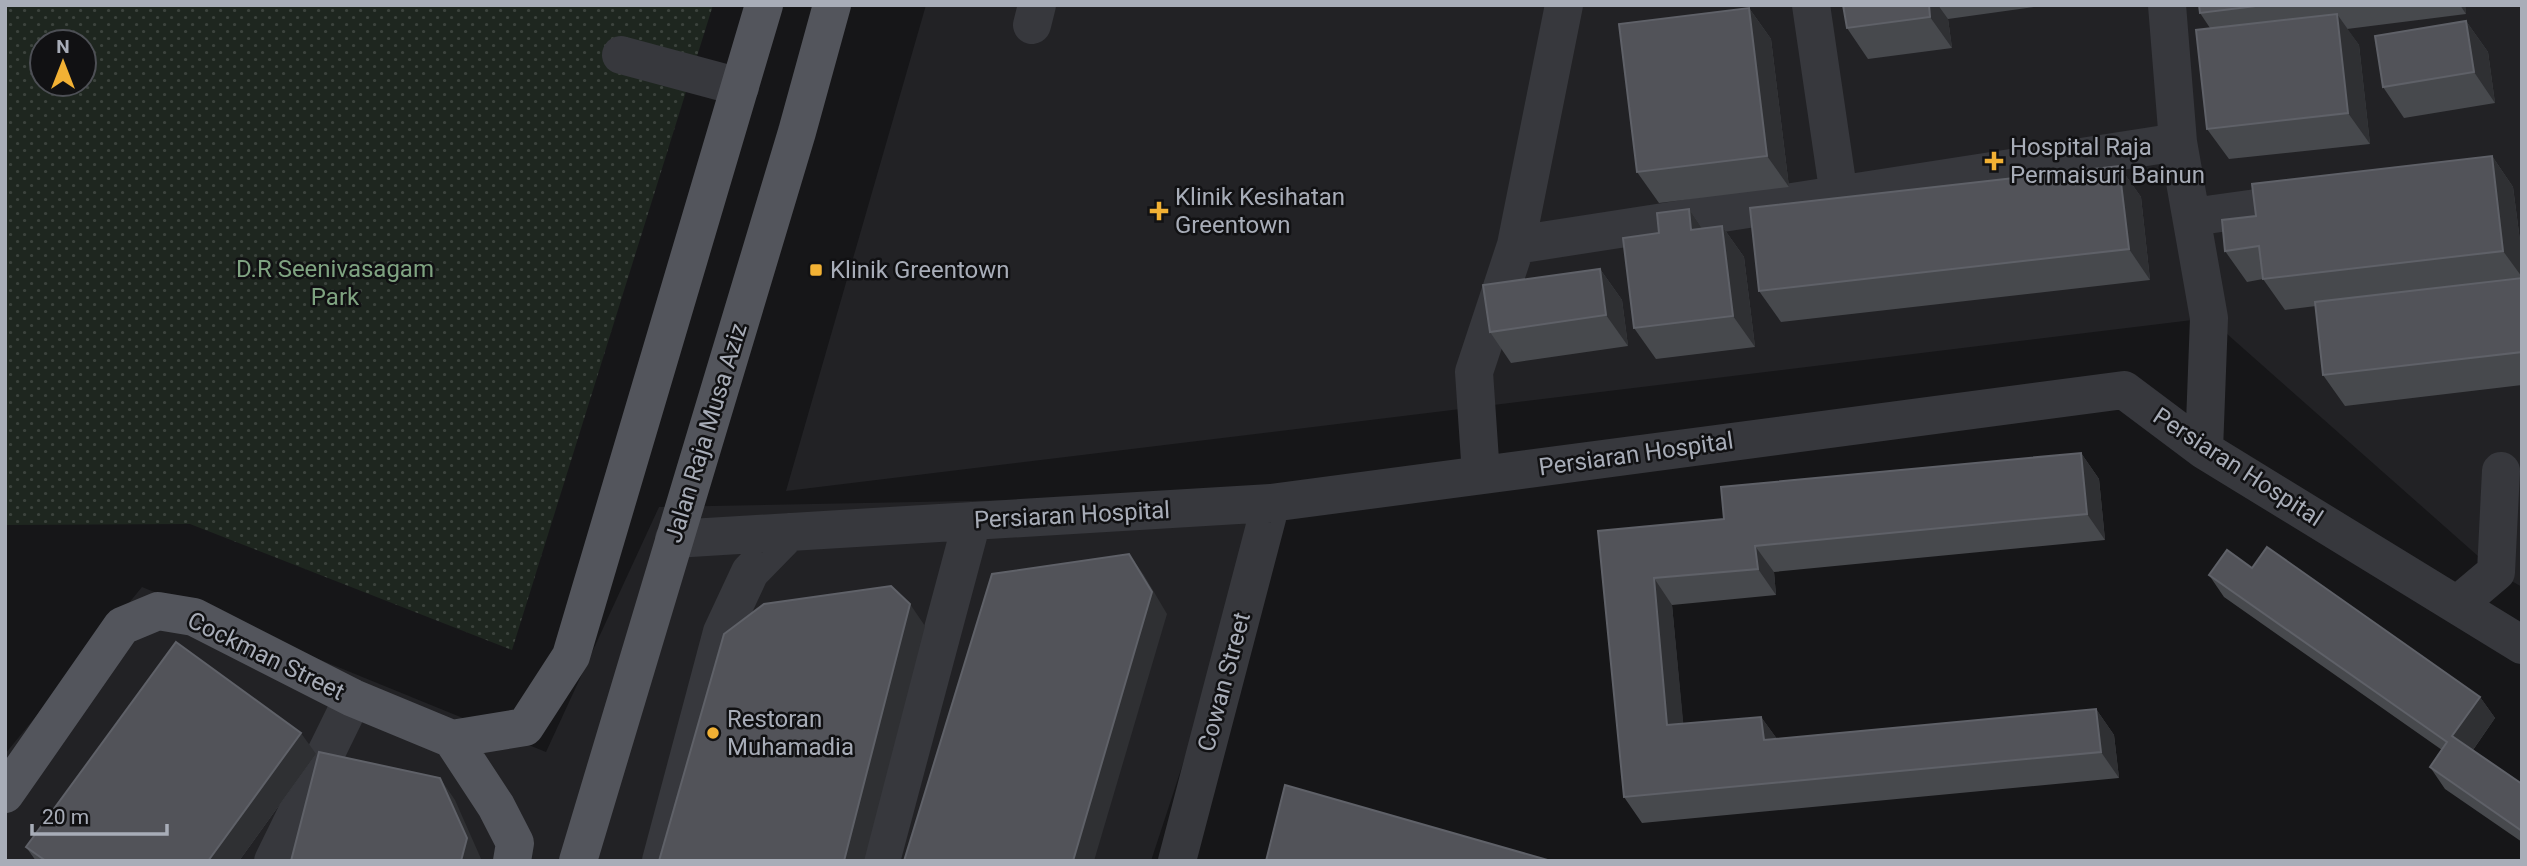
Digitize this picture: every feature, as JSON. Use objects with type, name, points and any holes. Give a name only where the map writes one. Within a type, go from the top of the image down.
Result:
[{"type":"main road","points":[[512,861],[515,843],[496,806],[452,739],[525,727],[571,656],[764,5]]},
{"type":"main road","name":"Jalan Raja Musa Aziz","points":[[578,861],[797,132],[832,5]]},
{"type":"main road","name":"Cockman Street","points":[[5,794],[122,626],[158,611],[194,617],[353,698],[452,739]]},
{"type":"street","points":[[1481,475],[1474,372],[1516,245],[1564,5]]},
{"type":"street","points":[[1811,5],[1839,196]]},
{"type":"street","points":[[2167,5],[2178,142],[2209,318],[2204,450]]},
{"type":"street","points":[[621,55],[740,87]]},
{"type":"street","points":[[1516,245],[2178,142]]},
{"type":"street","points":[[2192,217],[2338,197]]},
{"type":"street","name":"Persiaran Hospital","points":[[674,539],[1271,503],[2124,390],[2204,450],[2522,645]]},
{"type":"street","points":[[2457,605],[2496,572],[2501,471]]},
{"type":"street","name":"Cowan Street","points":[[1177,861],[1271,503]]},
{"type":"street","points":[[881,861],[972,521]]},
{"type":"street","points":[[661,861],[722,632],[750,572],[789,532]]},
{"type":"street","points":[[273,861],[353,698]]},
{"type":"shaded area","name":"Hospital Raja Permaisuri Bainun","points":[[926,5],[2522,5],[2522,587],[2496,572],[2209,318],[786,491]]},
{"type":"shaded area","points":[[1271,495],[1151,861],[5,861],[5,754],[142,587],[546,752],[659,507]]},
{"type":"green space","name":"D.R Seenivasagam Park","points":[[5,5],[713,5],[512,650],[190,524],[5,525]]},
{"type":"building","points":[[1843,5],[1929,5],[1930,17],[1847,28]]},
{"type":"building","points":[[2199,5],[2264,5],[2200,13]]},
{"type":"building","points":[[1749,8],[1767,156],[1637,172],[1619,24]]},
{"type":"building","points":[[2337,14],[2348,113],[2207,129],[2196,30]]},
{"type":"building","points":[[2466,21],[2474,72],[2383,87],[2375,36]]},
{"type":"building","points":[[2492,156],[2503,251],[2263,279],[2259,246],[2225,251],[2222,220],[2256,216],[2252,184]]},
{"type":"building","points":[[2119,166],[2129,249],[1759,291],[1750,208]]},
{"type":"building","points":[[1689,209],[1691,230],[1722,226],[1733,316],[1634,328],[1623,238],[1659,233],[1657,213]]},
{"type":"building","points":[[1600,269],[1606,315],[1490,332],[1483,285]]},
{"type":"building","points":[[2522,278],[2522,352],[2323,375],[2315,302]]},
{"type":"building","points":[[2081,453],[2087,514],[1755,546],[1758,569],[1654,578],[1667,725],[1761,717],[1764,740],[2096,709],[2101,752],[1624,797],[1598,531],[1724,519],[1721,487]]},
{"type":"building","points":[[2267,547],[2480,697],[2452,736],[2522,784],[2522,831],[2430,767],[2447,742],[2209,575],[2227,550],[2252,568]]},
{"type":"building","points":[[1129,554],[1152,592],[1073,861],[904,861],[992,574]]},
{"type":"building","points":[[891,586],[910,604],[844,861],[659,861],[724,634],[764,604]]},
{"type":"building","points":[[176,642],[301,733],[208,861],[46,861],[26,847]]},
{"type":"building","points":[[319,752],[440,778],[467,838],[461,861],[291,861]]},
{"type":"building","points":[[1285,785],[1551,861],[1266,861]]},
{"type":"place","name":"Hospital Raja Permaisuri Bainun","points":[[1994,161]]},
{"type":"place","name":"Klinik Kesihatan Greentown","points":[[1159,211]]},
{"type":"place","name":"Klinik Greentown","points":[[816,270]]},
{"type":"place","name":"Restoran Muhamadia","points":[[713,733]]}]
